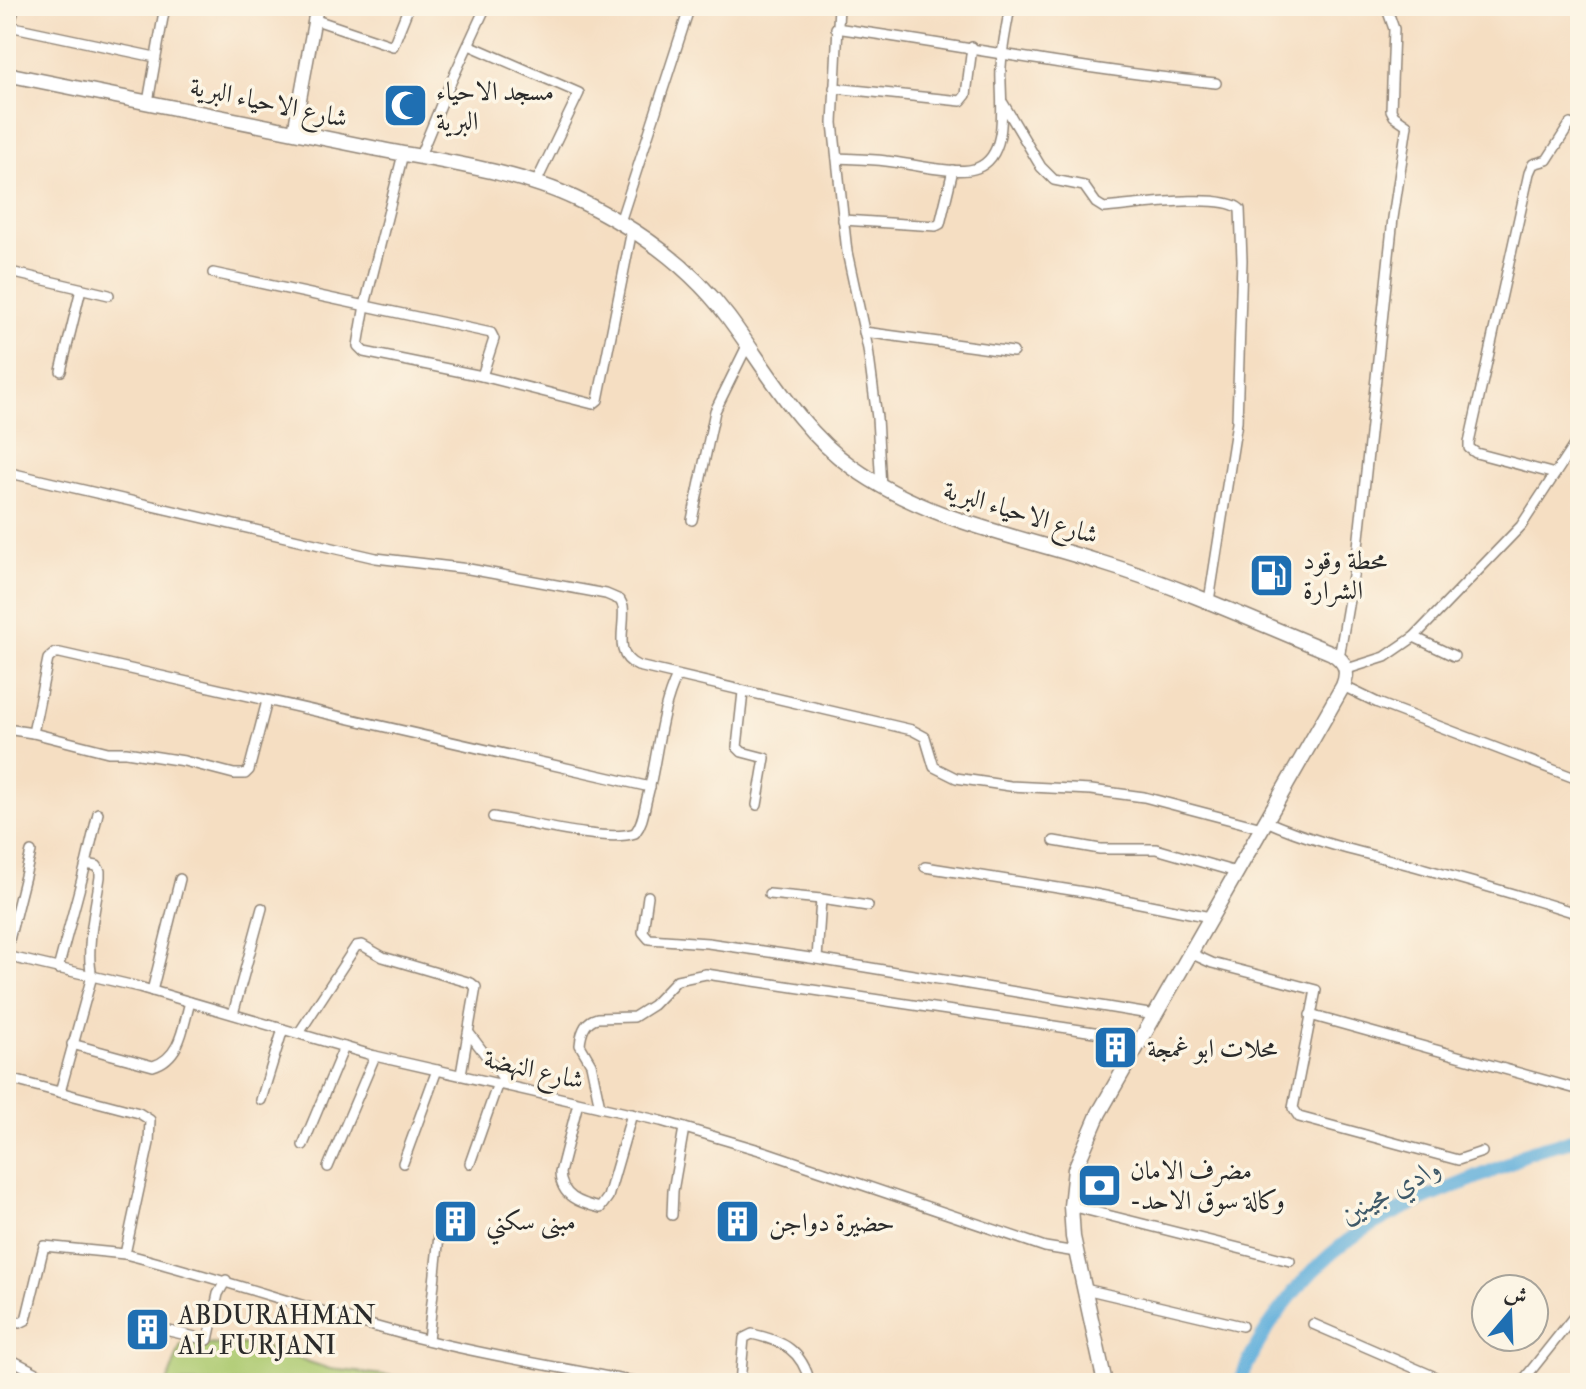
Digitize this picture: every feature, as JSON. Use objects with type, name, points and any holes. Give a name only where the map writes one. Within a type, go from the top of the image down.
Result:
[{"type":"main road","points":[[294,132],[315,12]]},
{"type":"main road","name":"شارع الاحياء البرية","points":[[6,74],[403,154],[571,196],[626,226],[682,266],[716,302],[822,440],[841,459],[881,487],[931,510],[1105,563],[1209,601],[1343,663]]},
{"type":"main road","points":[[1105,1383],[1076,1252],[1071,1206],[1075,1169],[1084,1143],[1141,1039],[1343,686],[1343,663]]},
{"type":"street","points":[[6,38],[15,6]]},
{"type":"street","points":[[148,102],[165,6]]},
{"type":"street","points":[[315,12],[393,46],[409,6]]},
{"type":"street","points":[[419,158],[486,6]]},
{"type":"street","points":[[403,154],[365,305],[358,346],[360,350],[593,404],[596,402],[626,226],[690,6]]},
{"type":"street","points":[[839,6],[833,123],[847,252],[864,332],[877,418],[881,487]]},
{"type":"street","points":[[837,158],[953,170],[976,169],[991,156],[998,139],[1003,103],[1000,68],[1010,6]]},
{"type":"street","points":[[1386,6],[1394,29],[1391,110],[1396,118],[1407,125],[1393,218],[1343,663],[1385,657],[1414,637],[1521,526],[1580,436]]},
{"type":"street","points":[[9,26],[155,57]]},
{"type":"street","points":[[836,28],[972,47],[1113,72],[1216,83]]},
{"type":"street","points":[[469,45],[579,93],[535,185]]},
{"type":"street","points":[[834,88],[961,101],[966,95],[972,47]]},
{"type":"street","points":[[1003,103],[1041,167],[1054,180],[1084,186],[1104,208],[1182,201],[1228,201],[1240,209],[1242,260],[1237,422],[1209,601]]},
{"type":"street","points":[[1555,474],[1476,453],[1469,448],[1469,443],[1526,182],[1531,167],[1547,160],[1570,124]]},
{"type":"street","points":[[843,220],[936,226],[940,224],[953,170]]},
{"type":"street","points":[[6,271],[109,295]]},
{"type":"street","points":[[213,273],[491,333],[494,339],[482,376]]},
{"type":"street","points":[[61,371],[81,289]]},
{"type":"street","points":[[864,332],[1013,352]]},
{"type":"street","points":[[692,520],[715,411],[748,344]]},
{"type":"street","points":[[6,472],[376,558],[469,569],[606,594],[620,600],[623,606],[622,648],[629,662],[743,692],[912,730],[925,737],[934,767],[956,778],[1010,786],[1132,794],[1264,824],[1579,914]]},
{"type":"street","points":[[1414,637],[1454,656]]},
{"type":"street","points":[[33,733],[48,659],[55,653],[650,787]]},
{"type":"street","points":[[493,817],[587,834],[630,835],[639,829],[672,686],[677,676]]},
{"type":"street","points":[[1343,686],[1378,703],[1580,780]]},
{"type":"street","points":[[743,692],[737,747],[742,752],[765,758],[757,805]]},
{"type":"street","points":[[6,729],[108,752],[184,761],[245,774],[249,770],[267,701]]},
{"type":"street","points":[[58,969],[98,813]]},
{"type":"street","points":[[1054,841],[1100,849],[1156,849],[1236,872]]},
{"type":"street","points":[[6,954],[31,852]]},
{"type":"street","points":[[60,1092],[92,976],[93,924],[100,871],[97,866],[86,864]]},
{"type":"street","points":[[925,867],[1103,895],[1210,917]]},
{"type":"street","points":[[152,991],[180,879]]},
{"type":"street","points":[[769,894],[868,906]]},
{"type":"street","points":[[648,896],[643,932],[649,939],[708,943],[817,959],[1155,1015]]},
{"type":"street","points":[[817,959],[821,899]]},
{"type":"street","points":[[233,1014],[262,908]]},
{"type":"street","points":[[299,1033],[359,944],[383,957],[471,983],[476,992],[461,1074]]},
{"type":"street","points":[[1190,953],[1212,963],[1316,990],[1293,1108],[1295,1114],[1451,1159],[1458,1160],[1482,1152]]},
{"type":"street","name":"شارع النهضة","points":[[6,954],[152,991],[375,1056],[684,1128],[803,1164],[864,1188],[1045,1247],[1076,1252]]},
{"type":"street","points":[[600,1107],[591,1064],[580,1045],[584,1027],[591,1019],[634,1017],[653,1005],[677,980],[706,974],[1141,1039]]},
{"type":"street","points":[[72,1044],[153,1066],[162,1063],[175,1052],[190,1002]]},
{"type":"street","points":[[1310,1015],[1580,1090]]},
{"type":"street","points":[[261,1100],[283,1029]]},
{"type":"street","points":[[469,1033],[503,1085],[470,1163]]},
{"type":"street","points":[[303,1145],[344,1047]]},
{"type":"street","points":[[328,1167],[375,1056]]},
{"type":"street","points":[[403,1163],[437,1070]]},
{"type":"street","points":[[6,1078],[139,1113],[150,1120],[149,1143],[125,1254]]},
{"type":"street","points":[[578,1103],[560,1181],[564,1191],[572,1198],[600,1208],[608,1197],[632,1114]]},
{"type":"street","points":[[672,1215],[684,1128]]},
{"type":"street","points":[[1071,1206],[1290,1261]]},
{"type":"street","points":[[428,1340],[440,1226]]},
{"type":"street","points":[[6,1315],[20,1323],[26,1320],[44,1246],[125,1254],[226,1280],[428,1340],[527,1363],[640,1383]]},
{"type":"street","points":[[165,1330],[208,1340],[218,1294],[226,1280]]},
{"type":"street","points":[[1085,1289],[1242,1326]]},
{"type":"street","points":[[1521,1383],[1580,1309]]},
{"type":"street","points":[[1313,1324],[1449,1383]]},
{"type":"street","points":[[740,1383],[744,1338],[752,1334],[775,1339],[787,1346],[804,1362],[810,1383]]},
{"type":"street","points":[[6,1357],[56,1383]]},
{"type":"green space","points":[[255,1344],[330,1369],[455,1383],[167,1383],[181,1345]]},
{"type":"waterway","name":"وادي مجينين","points":[[1239,1383],[1258,1344],[1283,1306],[1313,1271],[1346,1242],[1423,1199],[1506,1165],[1527,1153],[1580,1137]]},
{"type":"place","name":"مسجد الاحياء البرية","points":[[405,106]]},
{"type":"place","name":"محطة وقود الشرارة","points":[[1272,575]]},
{"type":"place","name":"محلات ابو غمجة","points":[[1116,1048]]},
{"type":"place","name":"مضرف الامان -وكالة سوق الاحد","points":[[1099,1185]]},
{"type":"place","name":"مبنى سكني","points":[[455,1221]]},
{"type":"place","name":"حضيرة دواجن","points":[[738,1222]]},
{"type":"place","name":"ABDURAHMAN AL FURJANI","points":[[147,1330]]}]
